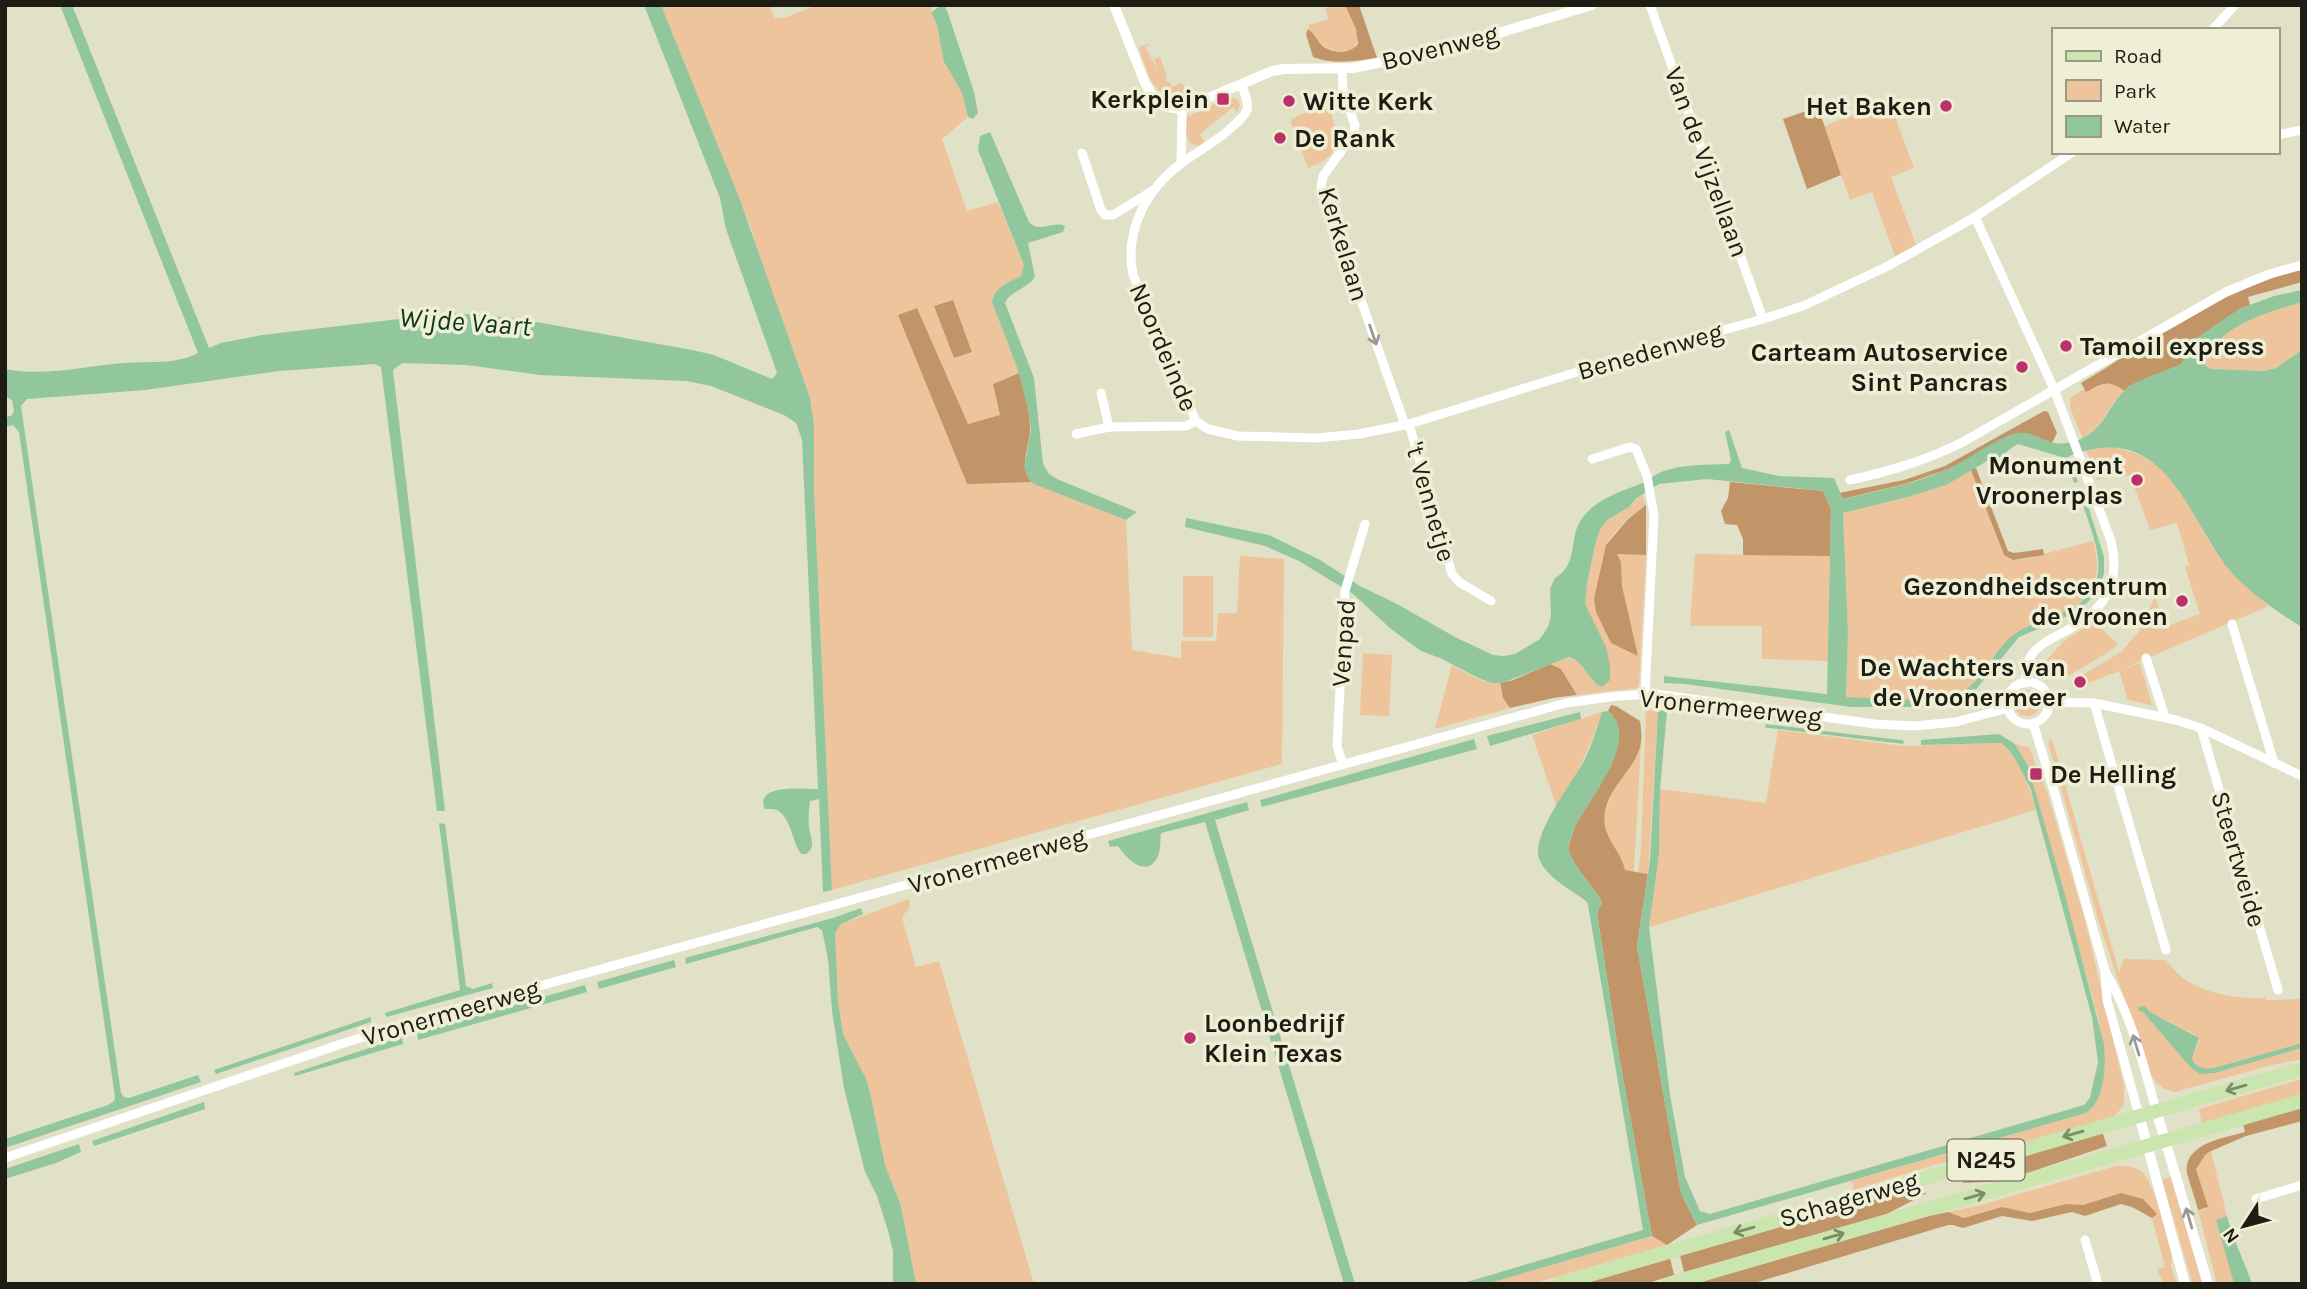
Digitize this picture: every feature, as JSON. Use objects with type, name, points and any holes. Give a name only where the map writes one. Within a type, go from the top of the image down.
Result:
[{"type":"main road","name":"Schagerweg","points":[[1558,1284],[2302,1069]]},
{"type":"main road","name":"Schagerweg","points":[[1669,1284],[2302,1101]]},
{"type":"street","points":[[1114,5],[1149,90],[1154,98],[1166,107],[1182,109],[1241,84],[1247,102],[1243,116],[1210,145],[1181,163]]},
{"type":"street","name":"Bovenweg","points":[[1241,84],[1284,69],[1353,68],[1442,50],[1592,5]]},
{"type":"street","name":"Van de Vijzellaan","points":[[1650,5],[1763,319]]},
{"type":"street","points":[[2214,28],[2235,5]]},
{"type":"street","name":"Kerkelaan","points":[[1342,68],[1343,92],[1355,125],[1353,135],[1322,176],[1321,187],[1407,424]]},
{"type":"street","points":[[1181,163],[1182,109]]},
{"type":"street","points":[[2279,135],[2302,130]]},
{"type":"street","name":"Noordeinde","points":[[1082,153],[1105,215],[1113,215],[1154,191]]},
{"type":"street","name":"Benedenweg","points":[[1196,421],[1208,429],[1238,436],[1337,437],[1407,424],[1606,363],[1763,319],[1803,306],[1888,266],[1975,217],[2070,154]]},
{"type":"street","name":"Noordeinde","points":[[1076,434],[1109,428],[1186,426],[1196,421],[1130,263],[1132,232],[1140,211],[1154,191],[1181,163]]},
{"type":"street","points":[[1975,217],[2054,389],[2112,541],[2115,566],[2106,597],[2094,614],[2035,651],[2029,660],[2025,682]]},
{"type":"street","points":[[1850,480],[1899,469],[1961,443],[2226,292],[2269,274],[2302,265]]},
{"type":"street","points":[[1101,393],[1109,428]]},
{"type":"street","name":"'t Vennetje","points":[[1407,424],[1452,574],[1459,582],[1491,601]]},
{"type":"street","points":[[1592,459],[1630,447],[1636,449],[1647,476],[1654,515],[1645,694]]},
{"type":"street","name":"Venpad","points":[[1343,764],[1337,746],[1345,591],[1365,524]]},
{"type":"street","points":[[2232,624],[2274,763]]},
{"type":"street","points":[[2146,657],[2165,717]]},
{"type":"street","points":[[2025,682],[2041,687],[2048,702],[2044,716],[2026,724],[2015,719],[2008,708],[2007,700],[2017,686],[2025,682]]},
{"type":"street","name":"Vronermeerweg","points":[[5,1158],[347,1042],[467,1006],[1566,703],[1645,694],[1712,700],[1899,725],[1956,722],[2008,708]]},
{"type":"street","points":[[2048,702],[2094,703],[2165,717],[2201,728],[2302,776]]},
{"type":"street","points":[[2094,703],[2166,950]]},
{"type":"street","points":[[2033,723],[2105,971],[2107,1000],[2185,1284]]},
{"type":"street","name":"Steertweide","points":[[2201,728],[2278,990]]},
{"type":"street","points":[[2105,971],[2119,995],[2127,1017],[2208,1284]]},
{"type":"street","points":[[2256,1199],[2302,1185]]},
{"type":"street","points":[[2085,1240],[2098,1284]]},
{"type":"green space","points":[[661,5],[769,5],[775,18],[784,18],[817,5],[932,5],[931,12],[937,26],[944,62],[962,93],[968,117],[942,139],[967,211],[998,202],[1024,265],[1021,276],[999,289],[992,302],[1019,373],[993,384],[1000,415],[968,424],[917,308],[899,315],[966,483],[1032,482],[1126,520],[1132,650],[1181,658],[1181,641],[1216,641],[1218,613],[1237,613],[1240,556],[1284,559],[1282,764],[832,890],[813,462],[751,228]],"holes":[[[953,300],[972,351],[935,306]]]},
{"type":"green space","points":[[1329,5],[1345,5],[1357,33],[1353,50],[1332,50],[1320,43],[1311,32],[1308,25],[1328,18],[1325,9]]},
{"type":"green space","points":[[1149,46],[1145,47],[1158,70],[1154,59],[1160,57],[1167,82],[1170,82],[1172,87],[1182,83],[1186,92],[1177,99],[1161,93],[1151,79],[1139,47]]},
{"type":"green space","points":[[1319,94],[1324,95],[1333,119],[1336,147],[1322,162],[1308,168],[1291,122],[1308,111],[1305,100]]},
{"type":"green space","points":[[1229,97],[1237,99],[1240,105],[1237,112],[1233,107],[1200,134],[1205,143],[1198,146],[1190,143],[1186,134],[1187,117]]},
{"type":"green space","points":[[1889,101],[1914,168],[1891,177],[1916,245],[1895,256],[1872,192],[1850,200],[1824,126]]},
{"type":"green space","points":[[2302,302],[2302,350],[2276,368],[2264,371],[2207,367],[2204,361],[2212,348],[2233,329],[2260,316]]},
{"type":"green space","points":[[2105,383],[2114,384],[2125,391],[2095,429],[2083,439],[2070,408],[2070,398],[2084,389],[2086,392]]},
{"type":"green space","points":[[2107,446],[2139,455],[2161,469],[2182,494],[2225,565],[2269,606],[2120,670],[2140,663],[2152,705],[2128,700],[2119,671],[2076,688],[2072,681],[2121,652],[2139,632],[2155,597],[2164,627],[2200,614],[2185,567],[2189,565],[2177,523],[2150,530],[2130,475],[2121,478],[2118,472],[2097,480],[2086,449]]},
{"type":"green space","points":[[1971,470],[2004,555],[2013,560],[2024,559],[2093,541],[2097,565],[2094,583],[2085,597],[2072,607],[2020,633],[2004,645],[1977,680],[1957,695],[1931,701],[1846,697],[1848,632],[1843,513],[1946,485]]},
{"type":"green space","points":[[1642,495],[1646,505],[1627,519],[1611,537],[1606,545],[1601,566],[1637,655],[1622,586],[1621,562],[1617,554],[1646,555],[1639,688],[1577,695],[1561,669],[1550,664],[1572,658],[1577,660],[1593,683],[1591,617],[1585,604],[1595,545],[1607,520],[1629,507]]},
{"type":"green space","points":[[1695,554],[1830,556],[1828,661],[1762,659],[1762,626],[1690,626]]},
{"type":"green space","points":[[1183,576],[1213,576],[1213,637],[1183,637]]},
{"type":"green space","points":[[2094,621],[2118,644],[2061,680],[2043,664],[2064,641]]},
{"type":"green space","points":[[1363,653],[1392,655],[1389,716],[1360,715]]},
{"type":"green space","points":[[1452,665],[1481,680],[1500,683],[1500,689],[1510,708],[1435,729]]},
{"type":"green space","points":[[2027,690],[2036,694],[2040,703],[2036,712],[2027,716],[2018,712],[2014,703],[2018,694]]},
{"type":"green space","points":[[1646,709],[1658,710],[1648,874],[1638,872]]},
{"type":"green space","points":[[1602,712],[1583,761],[1556,805],[1532,735]]},
{"type":"green space","points":[[1778,730],[1904,746],[2001,743],[2018,764],[2036,810],[1649,927],[1659,855],[1660,789],[1766,803]]},
{"type":"green space","points":[[2052,739],[2119,972],[2124,959],[2166,960],[2185,980],[2210,991],[2266,1000],[2302,999],[2302,1043],[2214,1068],[2204,1068],[2195,1064],[2192,1058],[2199,1041],[2195,1035],[2150,1012],[2145,1006],[2142,1011],[2191,1068],[2200,1074],[2215,1073],[2302,1048],[2302,1059],[2175,1092],[2164,1089],[2150,1076],[2100,926],[2048,742]]},
{"type":"green space","points":[[1641,744],[1634,871],[1625,870],[1606,830],[1605,819],[1616,786]]},
{"type":"green space","points":[[2015,744],[2029,747],[2047,792],[2085,920],[2124,1086],[2124,1104],[2116,1115],[2110,1118],[1971,1158],[1937,1164],[1854,1190],[1852,1181],[2086,1113],[2095,1105],[2100,1094],[2104,1054],[2098,1017],[2028,766]]},
{"type":"green space","points":[[909,899],[910,907],[902,917],[916,967],[939,961],[1034,1284],[916,1284],[901,1206],[885,1165],[871,1097],[843,1034],[838,1002],[835,941],[835,933],[841,924]]},
{"type":"green space","points":[[2302,1079],[2302,1095],[2202,1124],[2199,1109]]},
{"type":"green space","points":[[2211,1151],[2227,1216],[2216,1220],[2234,1284],[2217,1284],[2198,1210],[2207,1208],[2196,1169]]},
{"type":"green space","points":[[2116,1166],[2130,1166],[2147,1178],[2160,1211],[2172,1255],[2171,1266],[2176,1284],[2164,1284],[2157,1269],[2165,1267],[2152,1218],[2156,1213],[2121,1193],[2083,1205],[2066,1204],[2030,1213],[2002,1207],[1964,1218],[1948,1212],[1977,1206]]},
{"type":"green space","points":[[2172,1176],[2202,1284],[2193,1284],[2162,1180]]},
{"type":"green space","points":[[1652,1236],[1667,1245],[1532,1284],[1486,1284]]},
{"type":"shaded area","points":[[1345,5],[1359,5],[1377,58],[1337,62],[1313,57],[1306,34],[1308,29],[1322,45],[1333,51],[1347,51],[1358,44],[1356,29]]},
{"type":"shaded area","points":[[1818,107],[1841,175],[1807,189],[1783,119]]},
{"type":"shaded area","points":[[2302,270],[2302,282],[2248,297],[2250,305],[2239,309],[2186,355],[2182,364],[2129,386],[2125,391],[2106,384],[2086,392],[2081,383],[2216,302],[2273,278]]},
{"type":"shaded area","points":[[953,300],[972,352],[954,358],[934,306]]},
{"type":"shaded area","points":[[917,308],[968,424],[1000,415],[993,384],[1019,373],[1029,414],[1030,435],[1025,463],[1032,482],[967,484],[898,315]]},
{"type":"shaded area","points":[[2044,411],[2048,412],[2057,433],[2052,443],[2026,433],[1946,470],[1905,484],[1843,499],[1839,493],[1904,480],[1945,466]]},
{"type":"shaded area","points":[[1976,468],[2008,551],[2014,553],[2043,549],[2044,555],[2013,560],[2004,555],[1971,470]]},
{"type":"shaded area","points":[[1730,482],[1823,491],[1831,509],[1830,556],[1743,555],[1743,539],[1737,525],[1725,524],[1721,511],[1728,498]]},
{"type":"shaded area","points":[[1646,505],[1646,555],[1617,554],[1621,562],[1622,586],[1638,656],[1611,643],[1596,612],[1594,599],[1606,545],[1628,519]]},
{"type":"shaded area","points":[[1550,664],[1561,669],[1577,695],[1510,708],[1503,698],[1500,683]]},
{"type":"shaded area","points":[[1611,705],[1640,721],[1641,740],[1638,753],[1608,802],[1605,826],[1625,870],[1648,874],[1637,946],[1681,1193],[1697,1225],[1667,1245],[1652,1236],[1619,1056],[1597,913],[1602,902],[1574,862],[1568,848],[1575,826],[1612,764],[1613,715],[1608,711]]},
{"type":"shaded area","points":[[2302,1106],[2302,1121],[2246,1136],[2206,1154],[2196,1169],[2208,1207],[2198,1210],[2187,1173],[2188,1163],[2198,1148],[2245,1132],[2243,1124]]},
{"type":"shaded area","points":[[2102,1131],[2107,1146],[2004,1181],[1962,1183],[1998,1163]]},
{"type":"shaded area","points":[[1927,1193],[1885,1215],[1684,1272],[1680,1255],[1889,1195]]},
{"type":"shaded area","points":[[2121,1193],[2143,1199],[2157,1214],[2152,1218],[2121,1204],[2085,1216],[2072,1212],[2032,1221],[2002,1216],[1963,1228],[1948,1225],[1751,1284],[1694,1284],[1948,1212],[1964,1218],[2002,1207],[2030,1213],[2066,1204],[2083,1205]]},
{"type":"shaded area","points":[[1670,1258],[1674,1275],[1645,1284],[1583,1284]]},
{"type":"water","name":"Wijde Vaart","points":[[60,5],[72,5],[209,348],[262,335],[451,313],[514,318],[692,350],[714,355],[772,379],[777,373],[726,229],[720,198],[644,5],[661,5],[740,200],[810,398],[814,426],[814,489],[832,890],[823,892],[819,799],[810,801],[812,845],[806,854],[801,854],[798,849],[785,817],[776,810],[765,809],[763,801],[773,791],[782,789],[818,789],[802,440],[796,423],[784,415],[711,386],[686,381],[540,375],[467,365],[402,363],[393,370],[445,811],[437,811],[381,367],[375,364],[279,371],[145,390],[27,399],[21,406],[121,1093],[129,1098],[198,1075],[201,1082],[5,1148],[5,1139],[108,1105],[115,1097],[19,432],[13,425],[5,427],[5,418],[14,411],[12,400],[5,396],[5,369],[35,372],[172,361],[198,353]]},
{"type":"water","points":[[942,5],[948,13],[974,92],[978,113],[973,119],[968,117],[962,93],[944,62],[937,26],[931,12]]},
{"type":"water","points":[[990,132],[1029,222],[1037,227],[1065,226],[1063,232],[1028,243],[1035,277],[1005,303],[1034,378],[1043,464],[1049,474],[1057,479],[1137,512],[1126,520],[1034,484],[1028,478],[1024,467],[1031,431],[1029,414],[1019,373],[992,302],[999,289],[1021,276],[1024,265],[978,150],[980,136]]},
{"type":"water","points":[[2302,290],[2302,302],[2260,316],[2233,329],[2212,348],[2204,361],[2211,369],[2264,371],[2276,368],[2302,350],[2302,627],[2259,598],[2229,570],[2180,493],[2165,473],[2147,458],[2126,449],[2100,448],[2069,456],[2078,482],[2074,483],[2065,458],[2018,444],[1995,461],[1989,460],[1946,485],[1843,513],[1848,632],[1846,697],[1929,701],[1930,707],[1851,707],[1664,683],[1664,676],[1827,694],[1831,509],[1823,491],[1707,479],[1659,484],[1607,520],[1595,545],[1585,604],[1606,647],[1610,665],[1610,680],[1602,687],[1575,659],[1569,657],[1502,683],[1478,678],[1421,651],[1391,629],[1353,594],[1299,561],[1265,546],[1185,527],[1186,518],[1269,535],[1320,560],[1360,586],[1455,637],[1493,655],[1515,654],[1540,639],[1548,627],[1551,615],[1550,589],[1569,561],[1578,525],[1588,511],[1611,496],[1664,471],[1688,466],[1729,464],[1731,460],[1725,432],[1729,430],[1742,468],[1779,476],[1834,478],[1843,499],[1882,490],[1946,470],[2017,433],[2061,444],[2083,438],[2102,422],[2128,387],[2182,364],[2189,343],[2239,309],[2274,296]]},
{"type":"water","points":[[2087,503],[2104,557],[2104,573],[2099,590],[2081,609],[2019,637],[1968,699],[1946,706],[1945,699],[1969,687],[2008,639],[2029,626],[2072,608],[2089,594],[2098,574],[2098,564],[2083,505]]},
{"type":"water","points":[[1658,710],[1667,711],[1660,789],[1659,855],[1649,927],[1670,1095],[1685,1177],[1700,1211],[1710,1214],[2084,1105],[2090,1098],[2098,1062],[2092,1017],[2030,787],[2014,758],[2001,743],[1921,745],[1921,740],[1999,734],[2015,744],[2028,766],[2104,1044],[2103,1082],[2093,1107],[2086,1113],[1697,1225],[1681,1193],[1637,946],[1650,860]]},
{"type":"water","points":[[1608,711],[1617,722],[1619,737],[1616,753],[1575,827],[1568,848],[1574,862],[1602,902],[1597,913],[1619,1056],[1652,1236],[1486,1284],[1460,1284],[1643,1230],[1588,905],[1548,873],[1540,861],[1538,851],[1546,824],[1585,759],[1602,712]]},
{"type":"water","points":[[1580,712],[1581,719],[1490,746],[1487,736]]},
{"type":"water","points":[[1474,739],[1477,749],[1262,807],[1260,800]]},
{"type":"water","points":[[1247,802],[1249,810],[1215,820],[1355,1284],[1344,1284],[1205,822],[1161,833],[1158,856],[1153,863],[1143,867],[1131,861],[1118,846],[1110,847],[1108,841]]},
{"type":"water","points":[[439,823],[445,824],[466,986],[473,989],[492,983],[493,988],[386,1017],[385,1013],[460,990]]},
{"type":"water","points":[[861,908],[863,914],[841,924],[835,933],[838,1002],[843,1034],[866,1079],[871,1097],[885,1165],[901,1206],[916,1284],[893,1284],[893,1251],[889,1234],[877,1196],[865,1172],[844,1088],[822,930],[817,927],[686,964],[685,958]]},
{"type":"water","points":[[674,960],[676,967],[599,989],[597,982]]},
{"type":"water","points":[[585,985],[587,992],[418,1040],[417,1033]]},
{"type":"water","points":[[2145,1006],[2150,1012],[2199,1038],[2192,1058],[2201,1068],[2214,1068],[2302,1043],[2302,1048],[2215,1073],[2200,1074],[2191,1068],[2142,1011],[2140,1012],[2138,1007]]},
{"type":"water","points":[[371,1017],[371,1022],[216,1074],[214,1070]]},
{"type":"water","points":[[402,1037],[403,1044],[295,1076],[294,1073]]},
{"type":"water","points":[[204,1102],[205,1109],[94,1146],[92,1141]]},
{"type":"water","points":[[79,1144],[81,1152],[5,1179],[5,1169]]},
{"type":"water","points":[[2227,1216],[2252,1284],[2234,1284],[2216,1220]]},
{"type":"waterway","points":[[1767,726],[1902,742]]},
{"type":"place","name":"Kerkplein","points":[[1223,99]]},
{"type":"place","name":"Witte Kerk","points":[[1289,101]]},
{"type":"place","name":"Het Baken","points":[[1946,106]]},
{"type":"place","name":"De Rank","points":[[1280,138]]},
{"type":"place","name":"Tamoil express","points":[[2066,346]]},
{"type":"place","name":"Carteam Autoservice Sint Pancras","points":[[2022,367]]},
{"type":"place","name":"Monument Vroonerplas","points":[[2137,480]]},
{"type":"place","name":"Gezondheidscentrum de Vroonen","points":[[2182,601]]},
{"type":"place","name":"De Wachters van de Vroonermeer","points":[[2080,682]]},
{"type":"place","name":"De Helling","points":[[2036,774]]},
{"type":"place","name":"Loonbedrijf Klein Texas","points":[[1190,1038]]}]
